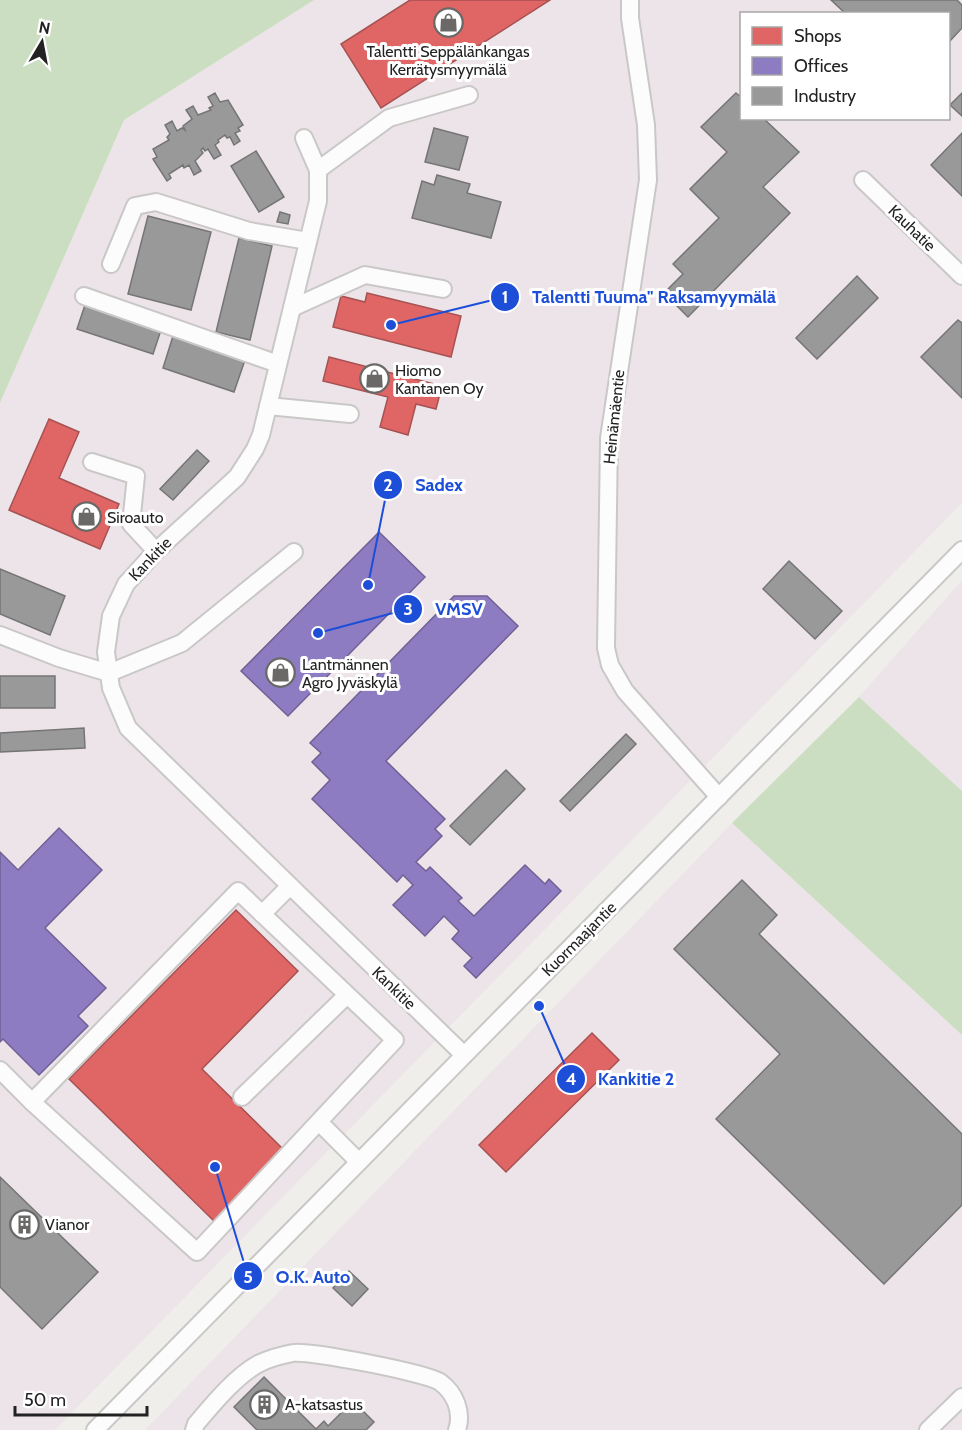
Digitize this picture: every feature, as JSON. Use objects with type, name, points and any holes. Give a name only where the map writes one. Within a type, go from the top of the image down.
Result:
[{"type":"street","name":"Heinämäentie","points":[[630,0],[630,18],[646,125],[648,180],[609,438],[606,648],[610,665],[624,691],[719,797]]},
{"type":"street","points":[[318,170],[389,118],[469,95]]},
{"type":"street","name":"Kankitie","points":[[304,138],[318,170],[318,201],[261,435],[237,477],[156,551],[126,584],[111,616],[106,652],[111,688],[128,728],[464,1055]]},
{"type":"street","name":"Kauhatie","points":[[863,180],[962,276]]},
{"type":"street","points":[[111,264],[135,206],[156,202],[249,231],[308,241]]},
{"type":"street","points":[[292,308],[365,275],[443,289]]},
{"type":"street","points":[[84,296],[278,364]]},
{"type":"street","points":[[268,406],[350,414]]},
{"type":"street","points":[[92,462],[136,476],[131,524],[156,551]]},
{"type":"street","name":"Kuormaajantie","points":[[95,1430],[962,550]]},
{"type":"street","points":[[0,635],[109,674],[182,643],[294,552]]},
{"type":"street","points":[[262,914],[290,886]]},
{"type":"street","points":[[0,1070],[33,1102],[197,1252],[395,1040],[346,996],[238,891],[33,1102]]},
{"type":"street","points":[[242,1097],[346,996]]},
{"type":"street","points":[[320,1122],[359,1162]]},
{"type":"street","points":[[194,1430],[196,1424],[223,1392],[258,1364],[296,1352],[364,1362],[439,1381],[457,1401],[457,1430]]},
{"type":"street","points":[[928,1430],[962,1397]]},
{"type":"shaded area","points":[[314,0],[962,0],[962,503],[55,1430],[0,1430],[0,403],[124,120]]},
{"type":"shaded area","points":[[962,580],[962,791],[859,697]]},
{"type":"shaded area","points":[[732,823],[962,1035],[962,1430],[145,1430]]},
{"type":"green space","points":[[0,0],[314,0],[124,120],[0,403]]},
{"type":"green space","points":[[859,697],[962,791],[962,1035],[732,823]]},
{"type":"building: Shops","points":[[410,0],[550,0],[381,108],[341,44]]},
{"type":"building: Shops","points":[[367,293],[461,316],[451,357],[333,327],[341,296],[365,302]]},
{"type":"building: Shops","points":[[329,357],[442,386],[436,409],[416,404],[408,435],[380,427],[388,397],[323,381]]},
{"type":"building: Shops","points":[[49,419],[79,432],[59,478],[119,504],[100,549],[9,510]]},
{"type":"building: Shops","points":[[236,910],[298,971],[202,1069],[286,1152],[216,1223],[69,1079]]},
{"type":"building: Shops","points":[[592,1033],[619,1060],[506,1172],[479,1145]]},
{"type":"building: Offices","points":[[379,532],[425,577],[288,716],[241,671]]},
{"type":"building: Offices","points":[[454,596],[487,596],[518,626],[386,761],[445,819],[435,829],[442,836],[416,862],[426,871],[430,867],[462,898],[458,901],[474,916],[525,865],[545,884],[549,879],[561,891],[476,978],[464,966],[472,958],[452,939],[459,931],[444,916],[425,936],[393,905],[413,885],[403,875],[397,882],[312,799],[330,780],[312,762],[321,753],[310,743]]},
{"type":"building: Offices","points":[[59,828],[102,870],[45,928],[106,988],[78,1016],[88,1026],[39,1075],[3,1039],[0,1042],[0,852],[18,870]]},
{"type":"building: Industry","points":[[831,0],[957,0],[962,5],[962,28],[950,41],[950,12],[844,12]]},
{"type":"building: Industry","points":[[215,93],[220,102],[228,100],[243,125],[238,128],[240,131],[235,133],[240,141],[234,145],[230,137],[227,138],[225,135],[215,145],[221,155],[214,159],[208,149],[201,150],[203,153],[195,161],[201,171],[194,175],[189,165],[184,168],[183,165],[169,174],[171,178],[167,181],[153,159],[157,157],[153,149],[169,140],[167,137],[170,134],[165,125],[172,121],[177,131],[182,128],[185,130],[183,126],[192,119],[186,110],[193,106],[198,115],[211,110],[209,108],[213,106],[208,97]]},
{"type":"building: Industry","points":[[736,93],[740,96],[740,120],[765,120],[799,152],[763,187],[790,213],[688,317],[664,293],[683,274],[673,264],[719,218],[690,189],[727,152],[701,127]]},
{"type":"building: Industry","points":[[962,93],[962,116],[950,105]]},
{"type":"building: Industry","points":[[434,128],[468,137],[459,170],[425,162]]},
{"type":"building: Industry","points":[[962,133],[962,196],[931,165]]},
{"type":"building: Industry","points":[[256,151],[284,197],[259,212],[231,166]]},
{"type":"building: Industry","points":[[437,175],[470,184],[467,193],[501,202],[491,238],[412,218],[422,181],[434,185]]},
{"type":"building: Industry","points":[[280,212],[290,215],[288,224],[277,222]]},
{"type":"building: Industry","points":[[148,216],[211,232],[191,310],[128,294]]},
{"type":"building: Industry","points":[[239,238],[272,246],[250,340],[216,332]]},
{"type":"building: Industry","points":[[857,276],[878,298],[817,359],[796,338]]},
{"type":"building: Industry","points":[[86,302],[162,327],[153,354],[77,329]]},
{"type":"building: Industry","points":[[958,320],[962,323],[962,398],[921,357]]},
{"type":"building: Industry","points":[[173,336],[245,360],[234,392],[163,368]]},
{"type":"building: Industry","points":[[197,450],[209,461],[173,500],[160,489]]},
{"type":"building: Industry","points":[[789,561],[842,611],[815,639],[763,589]]},
{"type":"building: Industry","points":[[0,569],[65,596],[50,635],[0,614]]},
{"type":"building: Industry","points":[[0,676],[55,676],[55,708],[0,708]]},
{"type":"building: Industry","points":[[84,728],[85,748],[0,752],[0,733]]},
{"type":"building: Industry","points":[[626,734],[636,744],[570,811],[560,801]]},
{"type":"building: Industry","points":[[506,770],[525,789],[470,845],[450,826]]},
{"type":"building: Industry","points":[[742,880],[777,915],[759,934],[962,1134],[962,1205],[884,1284],[716,1119],[780,1054],[674,949]]},
{"type":"building: Industry","name":"Vianor","points":[[0,1177],[98,1272],[42,1329],[0,1287]]},
{"type":"building: Industry","points":[[349,1271],[368,1289],[352,1306],[333,1288]]},
{"type":"building: Industry","name":"A-katsastus","points":[[264,1377],[316,1429],[324,1421],[328,1426],[353,1401],[374,1422],[366,1430],[257,1430],[234,1407]]},
{"type":"place","name":"Talentti Seppälänkangas Kerrätysmyymälä","points":[[448,23]]},
{"type":"place","name":"Talentti Tuuma\" Raksamyymälä","points":[[391,325]]},
{"type":"place","name":"Hiomo Kantanen Oy","points":[[374,379]]},
{"type":"place","name":"Siroauto","points":[[86,517]]},
{"type":"place","name":"Sadex","points":[[368,585]]},
{"type":"place","name":"VMSV","points":[[318,633]]},
{"type":"place","name":"Lantmännen Agro Jyväskylä","points":[[281,673]]},
{"type":"place","name":"Kankitie 2","points":[[539,1006]]},
{"type":"place","name":"O.K. Auto","points":[[215,1167]]},
{"type":"place","name":"Vianor","points":[[24,1224]]},
{"type":"place","name":"A-katsastus","points":[[264,1404]]}]
